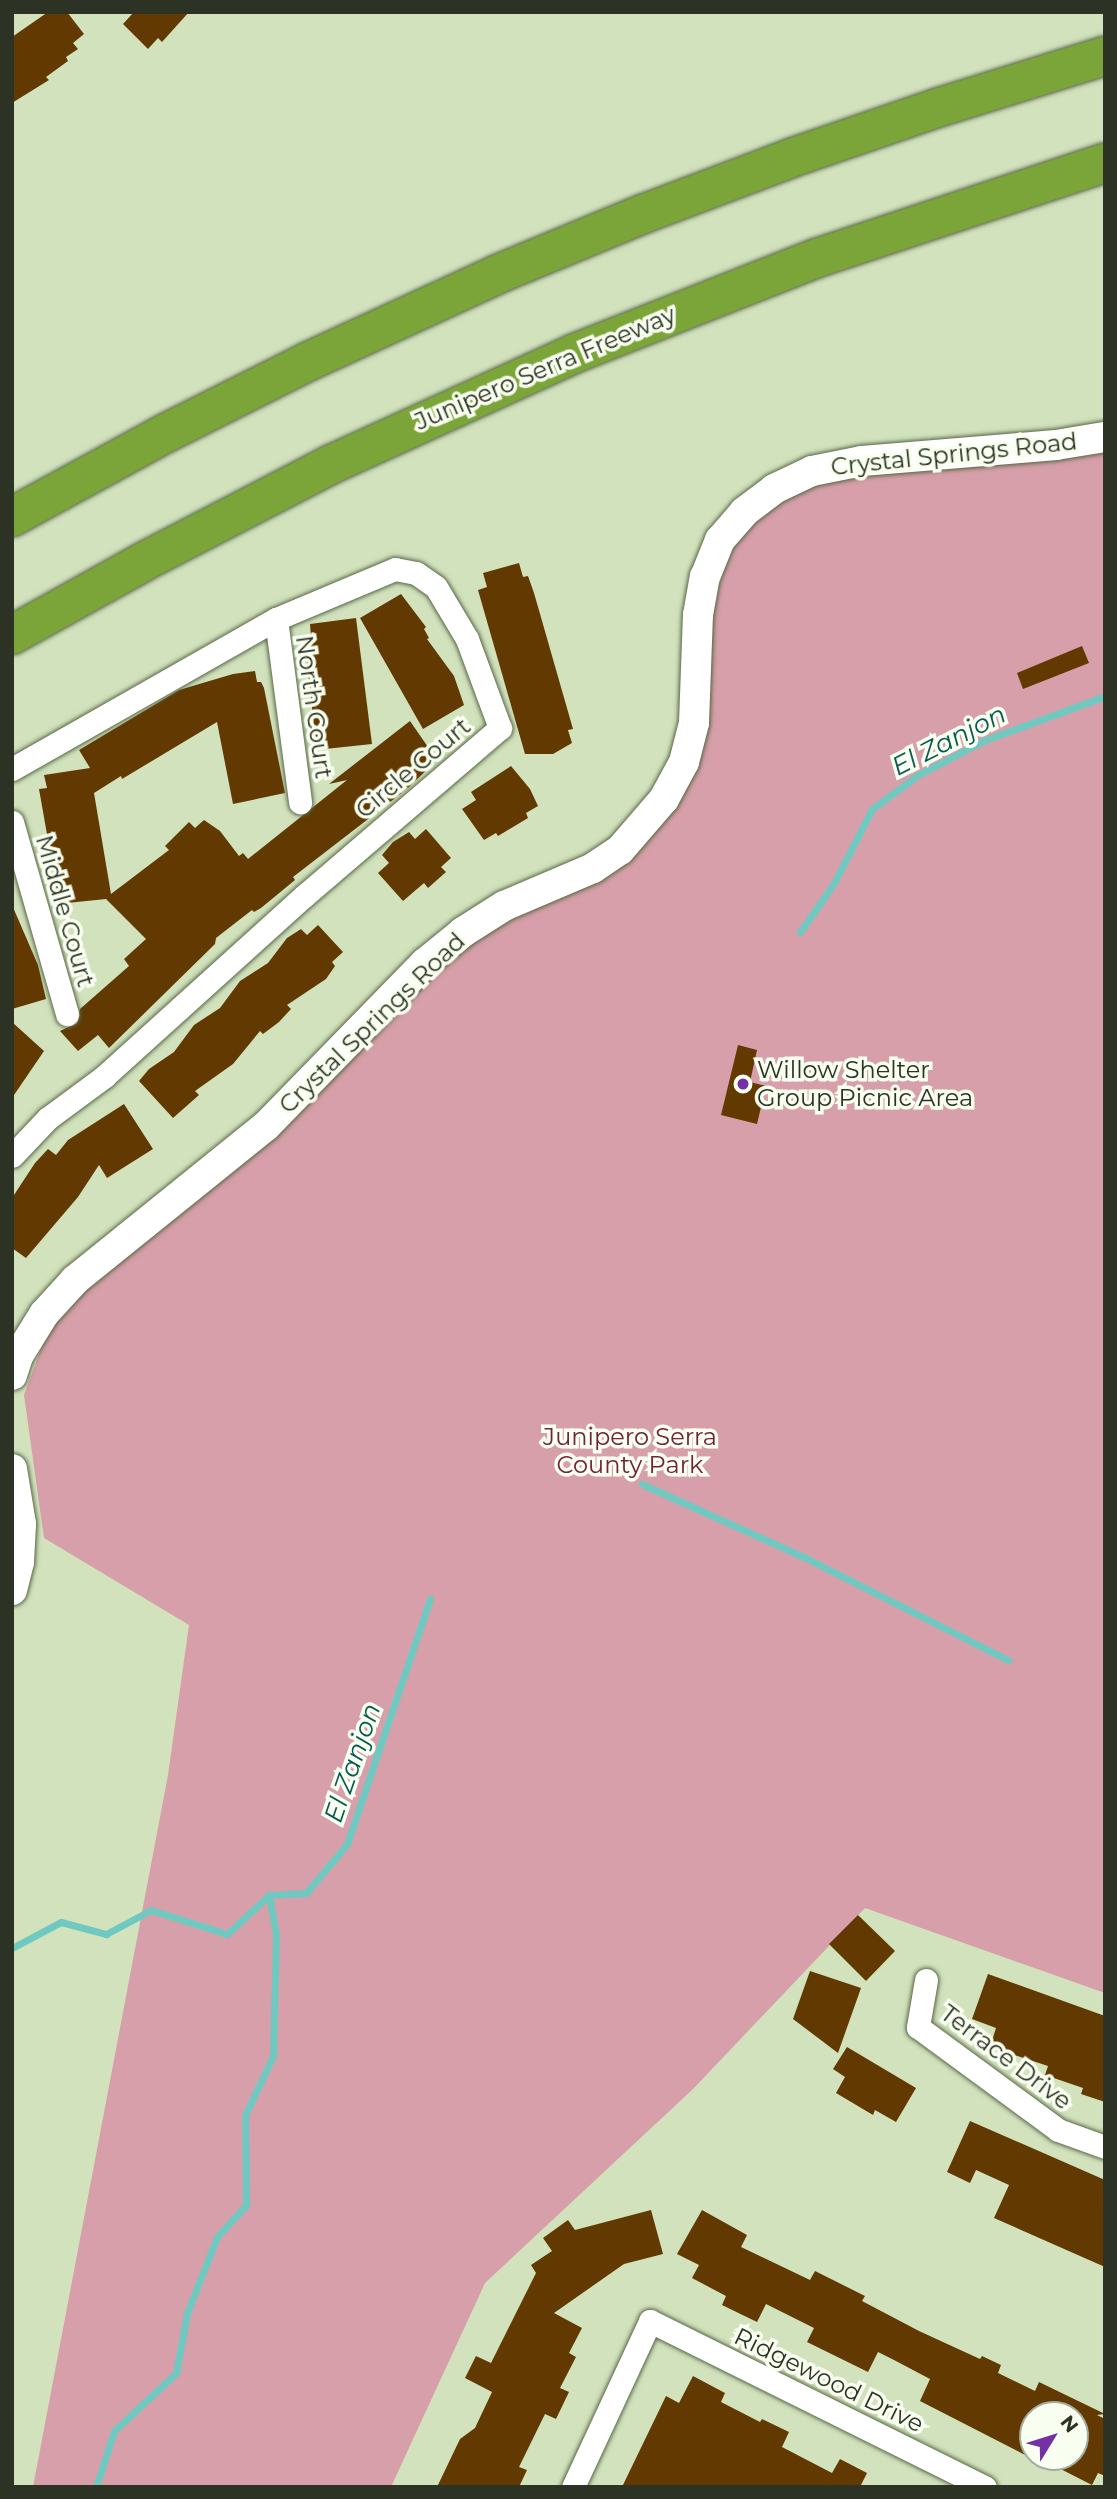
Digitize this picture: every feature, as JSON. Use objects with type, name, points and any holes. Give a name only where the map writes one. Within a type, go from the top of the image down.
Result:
[{"type":"highway","points":[[12,517],[164,434],[307,362],[571,243],[841,140],[1105,56]]},
{"type":"highway","name":"Junipero Serra Freeway","points":[[12,635],[284,488],[548,364],[669,314],[817,258],[1105,163]]},
{"type":"street","name":"Crystal Springs Road","points":[[12,1375],[18,1356],[44,1314],[75,1280],[266,1126],[425,963],[463,932],[504,906],[593,868],[620,850],[664,799],[684,762],[694,723],[698,615],[705,577],[720,540],[744,512],[774,489],[812,471],[862,461],[1042,446],[1105,437]]},
{"type":"street","name":"Circle Court","points":[[12,769],[276,618],[395,569],[416,573],[436,587],[467,639],[500,728],[305,895],[105,1076],[48,1118],[12,1156]]},
{"type":"street","name":"North Court","points":[[276,618],[300,802]]},
{"type":"street","name":"Middle Court","points":[[12,822],[67,1014]]},
{"type":"street","points":[[12,1469],[21,1524],[19,1562],[12,1590]]},
{"type":"street","name":"Terrace Drive","points":[[926,1980],[918,2028],[1058,2130],[1105,2147]]},
{"type":"street","name":"Ridgewood Drive","points":[[573,2487],[650,2321],[985,2487]]},
{"type":"green space","name":"Junipero Serra County Park","points":[[1105,443],[1105,1993],[865,1908],[693,2089],[485,2283],[391,2487],[33,2487],[168,1775],[189,1625],[44,1538],[24,1395],[47,1333],[92,1281],[442,960],[653,826],[707,682],[715,599],[732,544],[755,511],[829,478]]},
{"type":"building","points":[[48,12],[67,12],[84,34],[73,43],[78,49],[66,57],[68,61],[46,77],[49,80],[12,103],[12,37]]},
{"type":"building","points":[[134,12],[189,12],[162,42],[158,38],[148,49],[123,24]]},
{"type":"building","points":[[519,563],[523,577],[528,576],[534,593],[573,729],[568,730],[572,743],[553,754],[525,754],[478,590],[487,587],[483,573]]},
{"type":"building","points":[[401,594],[426,627],[424,629],[429,638],[427,639],[454,676],[464,705],[423,729],[360,618]]},
{"type":"building","points":[[356,618],[372,744],[325,749],[324,738],[317,739],[315,734],[304,637],[311,637],[310,624]]},
{"type":"building","points":[[1082,646],[1089,663],[1023,689],[1017,673]]},
{"type":"building","points":[[255,671],[257,682],[261,682],[264,688],[285,793],[233,804],[217,722],[122,779],[121,776],[94,793],[111,894],[169,850],[165,846],[189,822],[195,828],[204,820],[220,831],[239,856],[243,853],[248,859],[347,780],[329,784],[410,721],[437,760],[407,789],[293,877],[295,880],[261,908],[254,912],[252,910],[216,938],[215,944],[109,1048],[98,1035],[78,1051],[60,1031],[77,1023],[80,1009],[129,966],[124,959],[146,939],[106,899],[67,903],[65,890],[57,891],[39,789],[47,788],[44,775],[90,768],[79,750],[179,690],[233,674]]},
{"type":"building","points":[[511,766],[530,789],[538,806],[526,813],[528,818],[498,836],[496,833],[484,840],[462,809],[476,800],[471,792]]},
{"type":"building","points":[[426,829],[451,858],[441,867],[446,872],[428,888],[424,883],[403,901],[378,873],[389,863],[382,855],[393,842],[409,832],[415,839]]},
{"type":"building","points":[[12,905],[38,965],[46,999],[12,1009]]},
{"type":"building","points":[[318,925],[343,952],[332,962],[335,966],[326,979],[287,1005],[291,1009],[279,1022],[263,1034],[260,1031],[233,1064],[195,1091],[199,1095],[173,1118],[139,1081],[149,1069],[174,1052],[194,1025],[220,1008],[240,981],[268,963],[287,938],[301,929],[307,935]]},
{"type":"building","points":[[12,1022],[44,1051],[12,1098]]},
{"type":"building","name":"Willow Shelter Group Picnic Area","points":[[738,1045],[757,1050],[750,1082],[766,1086],[757,1124],[721,1115]]},
{"type":"building","points":[[124,1104],[153,1149],[107,1178],[99,1165],[78,1197],[26,1258],[12,1248],[12,1198],[35,1163],[48,1149],[56,1155],[68,1140]]},
{"type":"building","points":[[858,1915],[895,1951],[866,1981],[829,1944]]},
{"type":"building","points":[[810,1971],[861,1988],[838,2053],[793,2019]]},
{"type":"building","points":[[988,1974],[1105,2016],[1105,2102],[1081,2094],[1083,2088],[1045,2075],[1048,2066],[990,2047],[996,2028],[972,2019]]},
{"type":"building","points":[[847,2047],[916,2088],[896,2122],[875,2110],[873,2115],[836,2093],[845,2077],[833,2069]]},
{"type":"building","points":[[970,2121],[1105,2180],[1105,2267],[994,2218],[1009,2185],[976,2170],[970,2183],[947,2172]]},
{"type":"building","points":[[651,2210],[663,2254],[624,2264],[554,2313],[582,2328],[569,2353],[576,2357],[560,2388],[569,2392],[556,2419],[545,2414],[519,2467],[527,2470],[519,2487],[437,2487],[460,2439],[475,2428],[492,2392],[465,2378],[476,2356],[491,2363],[536,2273],[531,2265],[552,2251],[543,2238],[568,2220],[575,2230]]},
{"type":"building","points":[[702,2210],[747,2235],[741,2247],[810,2280],[815,2271],[865,2296],[862,2301],[919,2331],[980,2359],[982,2356],[1001,2365],[998,2373],[1035,2391],[1039,2382],[1078,2401],[1019,2401],[1019,2452],[920,2401],[930,2379],[878,2352],[868,2372],[807,2342],[814,2328],[766,2304],[757,2322],[722,2305],[726,2296],[692,2278],[699,2265],[677,2254]]},
{"type":"building","points":[[693,2376],[725,2393],[721,2402],[760,2422],[762,2419],[789,2432],[782,2447],[832,2473],[840,2459],[867,2473],[860,2487],[622,2487],[666,2396],[679,2403]]},
{"type":"building","points":[[1089,2406],[1105,2414],[1097,2415],[1105,2419],[1105,2476],[1098,2473],[1092,2485],[1064,2471],[1089,2471]]},
{"type":"waterway","name":"El Zanjon","points":[[800,932],[834,883],[872,809],[918,775],[983,741],[1105,696]]},
{"type":"waterway","points":[[642,1484],[804,1557],[1008,1660]]},
{"type":"waterway","name":"El Zanjon","points":[[269,1895],[306,1893],[347,1844],[430,1599]]},
{"type":"waterway","points":[[12,1948],[61,1922],[106,1934],[151,1910],[227,1934],[269,1895]]},
{"type":"waterway","points":[[96,2487],[114,2431],[176,2373],[187,2313],[217,2237],[246,2205],[245,2115],[273,2056],[276,1935],[269,1895]]},
{"type":"place","name":"Willow Shelter Group Picnic Area","points":[[743,1084]]}]
